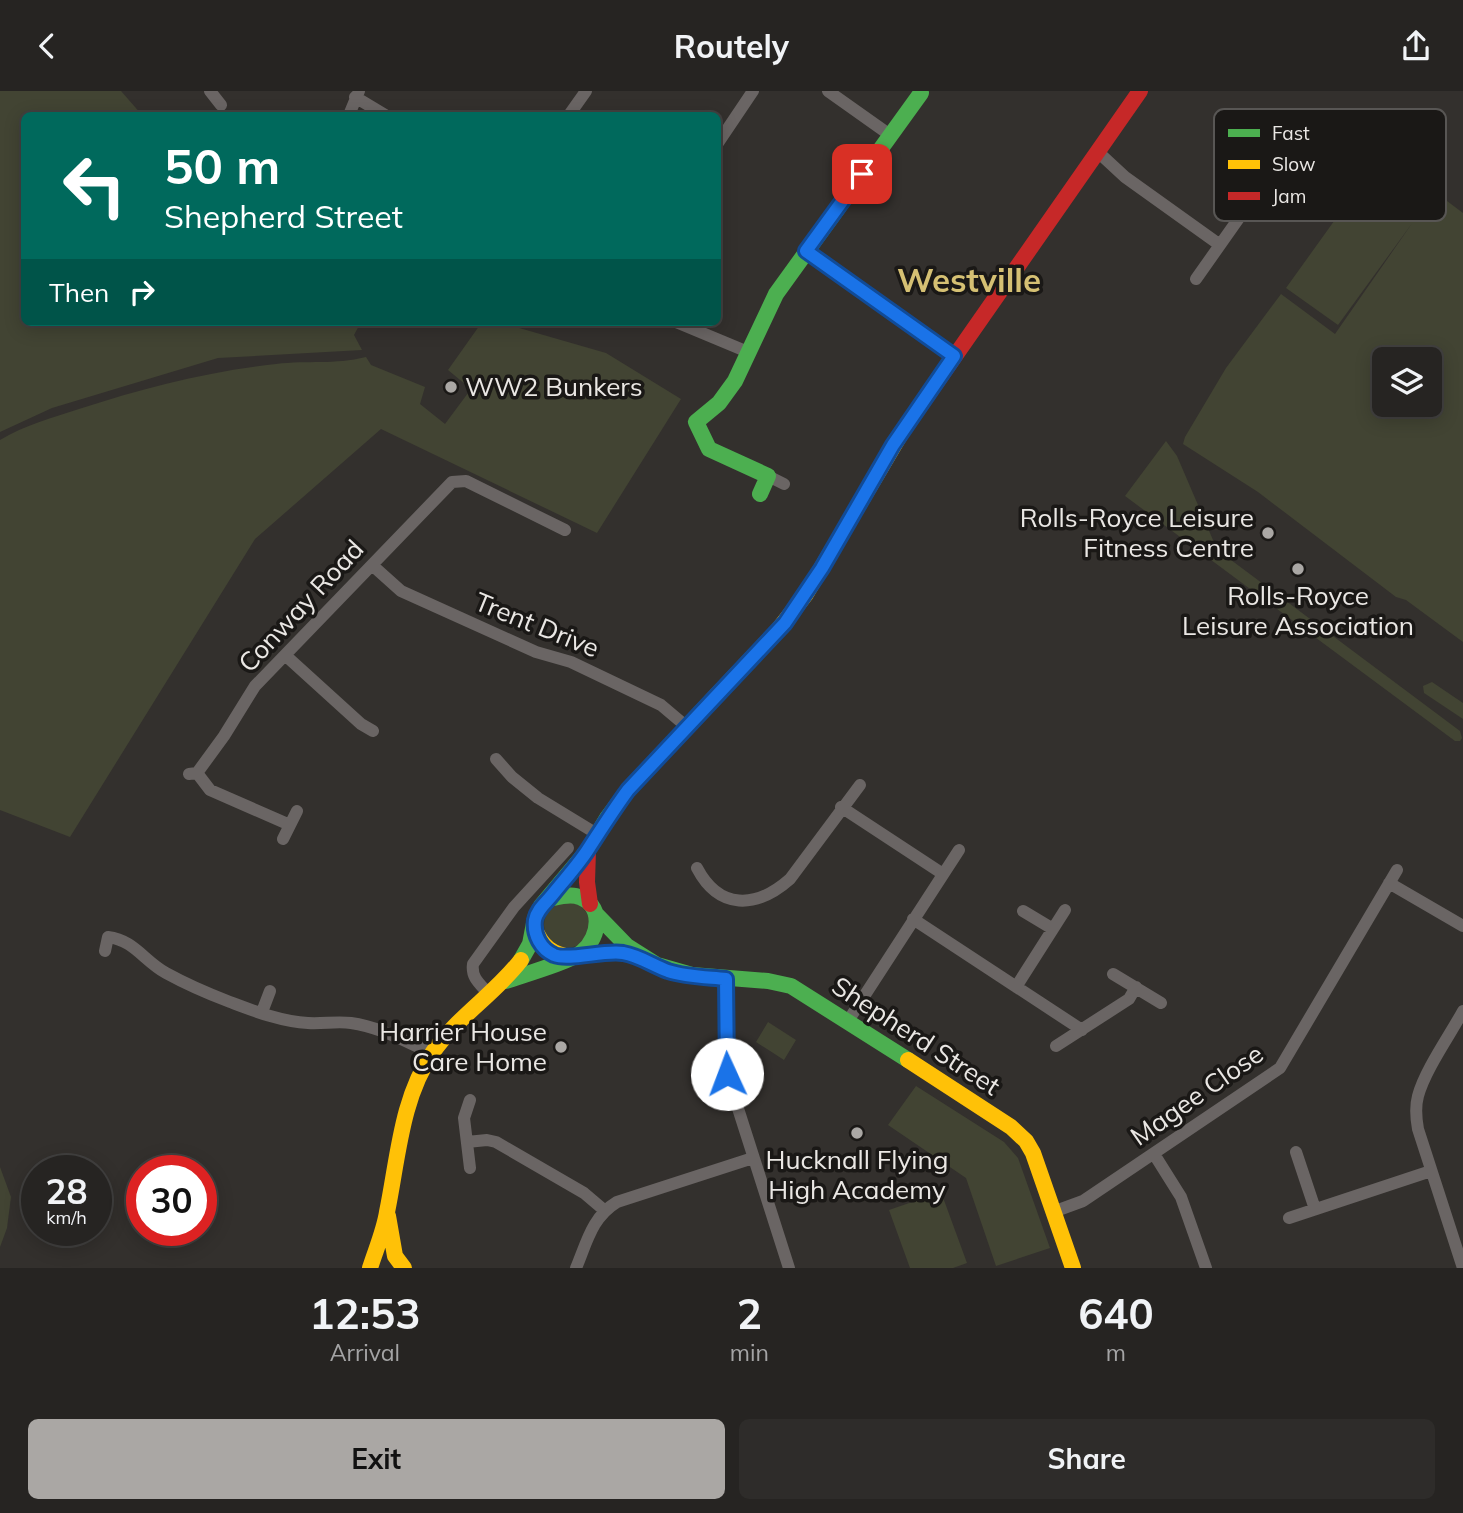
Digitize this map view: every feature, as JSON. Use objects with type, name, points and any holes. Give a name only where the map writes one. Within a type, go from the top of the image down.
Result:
[{"type":"main road","points":[[504,982],[530,944],[535,918],[541,906],[588,850],[628,790],[778,630],[806,594],[883,460],[1098,152],[1135,92]]},
{"type":"main road","points":[[760,494],[768,476],[709,449],[696,422],[719,403],[735,381],[776,294],[890,135],[924,93]]},
{"type":"main road","points":[[370,1268],[387,1214],[406,1114],[419,1078],[432,1053],[464,1015],[504,982],[575,956],[590,947],[597,936],[598,925],[587,882],[588,850]]},
{"type":"main road","points":[[549,899],[561,894],[571,894],[581,897],[593,909]]},
{"type":"main road","name":"Shepherd Street","points":[[593,909],[615,936],[642,958],[666,970],[690,976],[785,983],[799,989],[1019,1134],[1033,1153],[1073,1268]]},
{"type":"main road","points":[[535,929],[544,949],[556,956],[575,956]]},
{"type":"main road","points":[[387,1214],[396,1256],[404,1268]]},
{"type":"street","points":[[210,91],[221,105]]},
{"type":"street","points":[[571,112],[586,91]]},
{"type":"street","points":[[721,139],[753,91]]},
{"type":"street","points":[[828,91],[890,135]]},
{"type":"street","points":[[350,112],[357,94],[380,112]]},
{"type":"street","points":[[1098,152],[1125,177],[1220,245]]},
{"type":"street","points":[[1196,279],[1237,221]]},
{"type":"street","points":[[806,251],[954,356]]},
{"type":"street","points":[[686,326],[748,352]]},
{"type":"street","points":[[768,476],[784,484]]},
{"type":"street","name":"Conway Road","points":[[290,825],[210,790],[193,773],[225,736],[255,685],[452,482],[466,481],[565,530]]},
{"type":"street","name":"Trent Drive","points":[[372,565],[401,591],[536,652],[571,662],[661,705],[687,727]]},
{"type":"street","points":[[285,655],[361,724],[373,731]]},
{"type":"street","points":[[496,759],[512,777],[538,798],[597,834]]},
{"type":"street","points":[[697,868],[705,884],[719,895],[740,902],[760,899],[776,891],[790,880],[841,807],[860,785]]},
{"type":"street","points":[[841,807],[943,874]]},
{"type":"street","points":[[283,839],[297,811]]},
{"type":"street","points":[[489,993],[475,979],[473,964],[514,907],[568,848]]},
{"type":"street","points":[[848,1021],[959,850]]},
{"type":"street","name":"Magee Close","points":[[1054,1212],[1083,1201],[1280,1068],[1397,870]]},
{"type":"street","points":[[1389,883],[1463,926]]},
{"type":"street","points":[[1016,987],[1065,910]]},
{"type":"street","points":[[1023,911],[1053,929]]},
{"type":"street","points":[[914,919],[1082,1030]]},
{"type":"street","points":[[105,951],[108,937],[127,942],[137,948],[148,962],[167,974],[230,1002],[286,1020],[352,1023],[372,1028],[432,1053]]},
{"type":"street","name":"Shepherd Street","points":[[575,956],[621,953],[642,958]]},
{"type":"street","points":[[1113,974],[1161,1003]]},
{"type":"street","points":[[726,979],[727,1074],[789,1268]]},
{"type":"street","points":[[1056,1046],[1129,999],[1136,988]]},
{"type":"street","points":[[262,1013],[270,991]]},
{"type":"street","points":[[1463,1011],[1418,1094],[1415,1111],[1418,1129],[1463,1268]]},
{"type":"street","points":[[470,1100],[464,1118],[470,1168]]},
{"type":"street","points":[[467,1142],[496,1142],[584,1193],[604,1210]]},
{"type":"street","points":[[1296,1152],[1315,1209]]},
{"type":"street","points":[[1154,1154],[1181,1196],[1206,1268]]},
{"type":"street","points":[[576,1268],[604,1210],[617,1202],[753,1158]]},
{"type":"street","points":[[1289,1218],[1431,1171]]},
{"type":"green space","points":[[0,91],[121,91],[139,112],[21,112],[21,326],[359,326],[354,335],[362,350],[218,358],[52,408],[0,432]]},
{"type":"green space","points":[[1446,200],[1463,213],[1463,642],[1406,600],[1396,597],[1258,492],[1183,444],[1226,368],[1281,294],[1335,334],[1413,222],[1338,325],[1286,288],[1334,221],[1446,221]]},
{"type":"green space","points":[[479,326],[512,326],[606,353],[681,399],[597,533],[381,429],[255,539],[70,837],[0,810],[0,440],[49,419],[176,381],[251,367],[366,357],[371,365],[425,387],[420,404],[445,424],[471,389],[448,370]]},
{"type":"green space","points":[[1166,441],[1177,456],[1213,540],[1231,560],[1460,731],[1460,741],[1455,741],[1125,496]]},
{"type":"green space","points":[[1432,682],[1463,703],[1463,719],[1424,693],[1423,686]]},
{"type":"green space","points":[[567,902],[583,909],[590,925],[583,941],[567,948],[551,941],[544,925],[551,909]]},
{"type":"green space","points":[[768,1022],[796,1040],[784,1060],[756,1042]]},
{"type":"green space","points":[[916,1086],[1004,1142],[1018,1158],[1050,1248],[996,1266],[966,1178],[888,1125]]},
{"type":"green space","points":[[0,1167],[11,1197],[7,1228],[0,1247]]},
{"type":"green space","points":[[941,1192],[967,1263],[953,1268],[910,1268],[889,1210]]},
{"type":"traffic: fast","points":[[760,494],[768,476],[709,449],[696,422],[719,403],[735,381],[776,294],[921,93]]},
{"type":"traffic: fast","points":[[521,960],[530,944],[535,918],[541,906],[588,850],[628,790],[711,701]]},
{"type":"traffic: fast","points":[[506,981],[576,956],[593,937],[597,921],[591,905],[576,896],[549,899]]},
{"type":"traffic: fast","points":[[596,914],[627,946],[657,965],[692,975],[768,981],[791,986],[908,1060]]},
{"type":"traffic: slow","points":[[711,701],[778,630],[806,594],[902,432]]},
{"type":"traffic: slow","points":[[535,929],[548,949],[571,957]]},
{"type":"traffic: slow","points":[[370,1268],[386,1219],[407,1109],[422,1070],[443,1039],[521,960]]},
{"type":"traffic: slow","points":[[908,1060],[1011,1127],[1026,1141],[1033,1153],[1073,1268]]},
{"type":"traffic: slow","points":[[388,1216],[395,1256],[404,1268]]},
{"type":"traffic: jam","points":[[902,432],[1140,91]]},
{"type":"traffic: jam","points":[[588,850],[587,882],[590,904]]},
{"type":"place","name":"WW2 Bunkers","points":[[451,387]]},
{"type":"place","name":"Rolls-Royce Leisure Fitness Centre","points":[[1268,533]]},
{"type":"place","name":"Rolls-Royce Leisure Association","points":[[1298,569]]},
{"type":"place","name":"Harrier House Care Home","points":[[561,1047]]},
{"type":"place","name":"Hucknall Flying High Academy","points":[[857,1133]]},
{"type":"district","name":"Westville","points":[[969,280]]},
{"type":"route","points":[[727,1074],[726,979],[690,976],[621,953],[556,956],[544,949],[539,942],[535,918],[541,906],[588,850],[628,790],[785,623],[822,568],[893,445],[954,356],[806,251],[862,174]]}]
